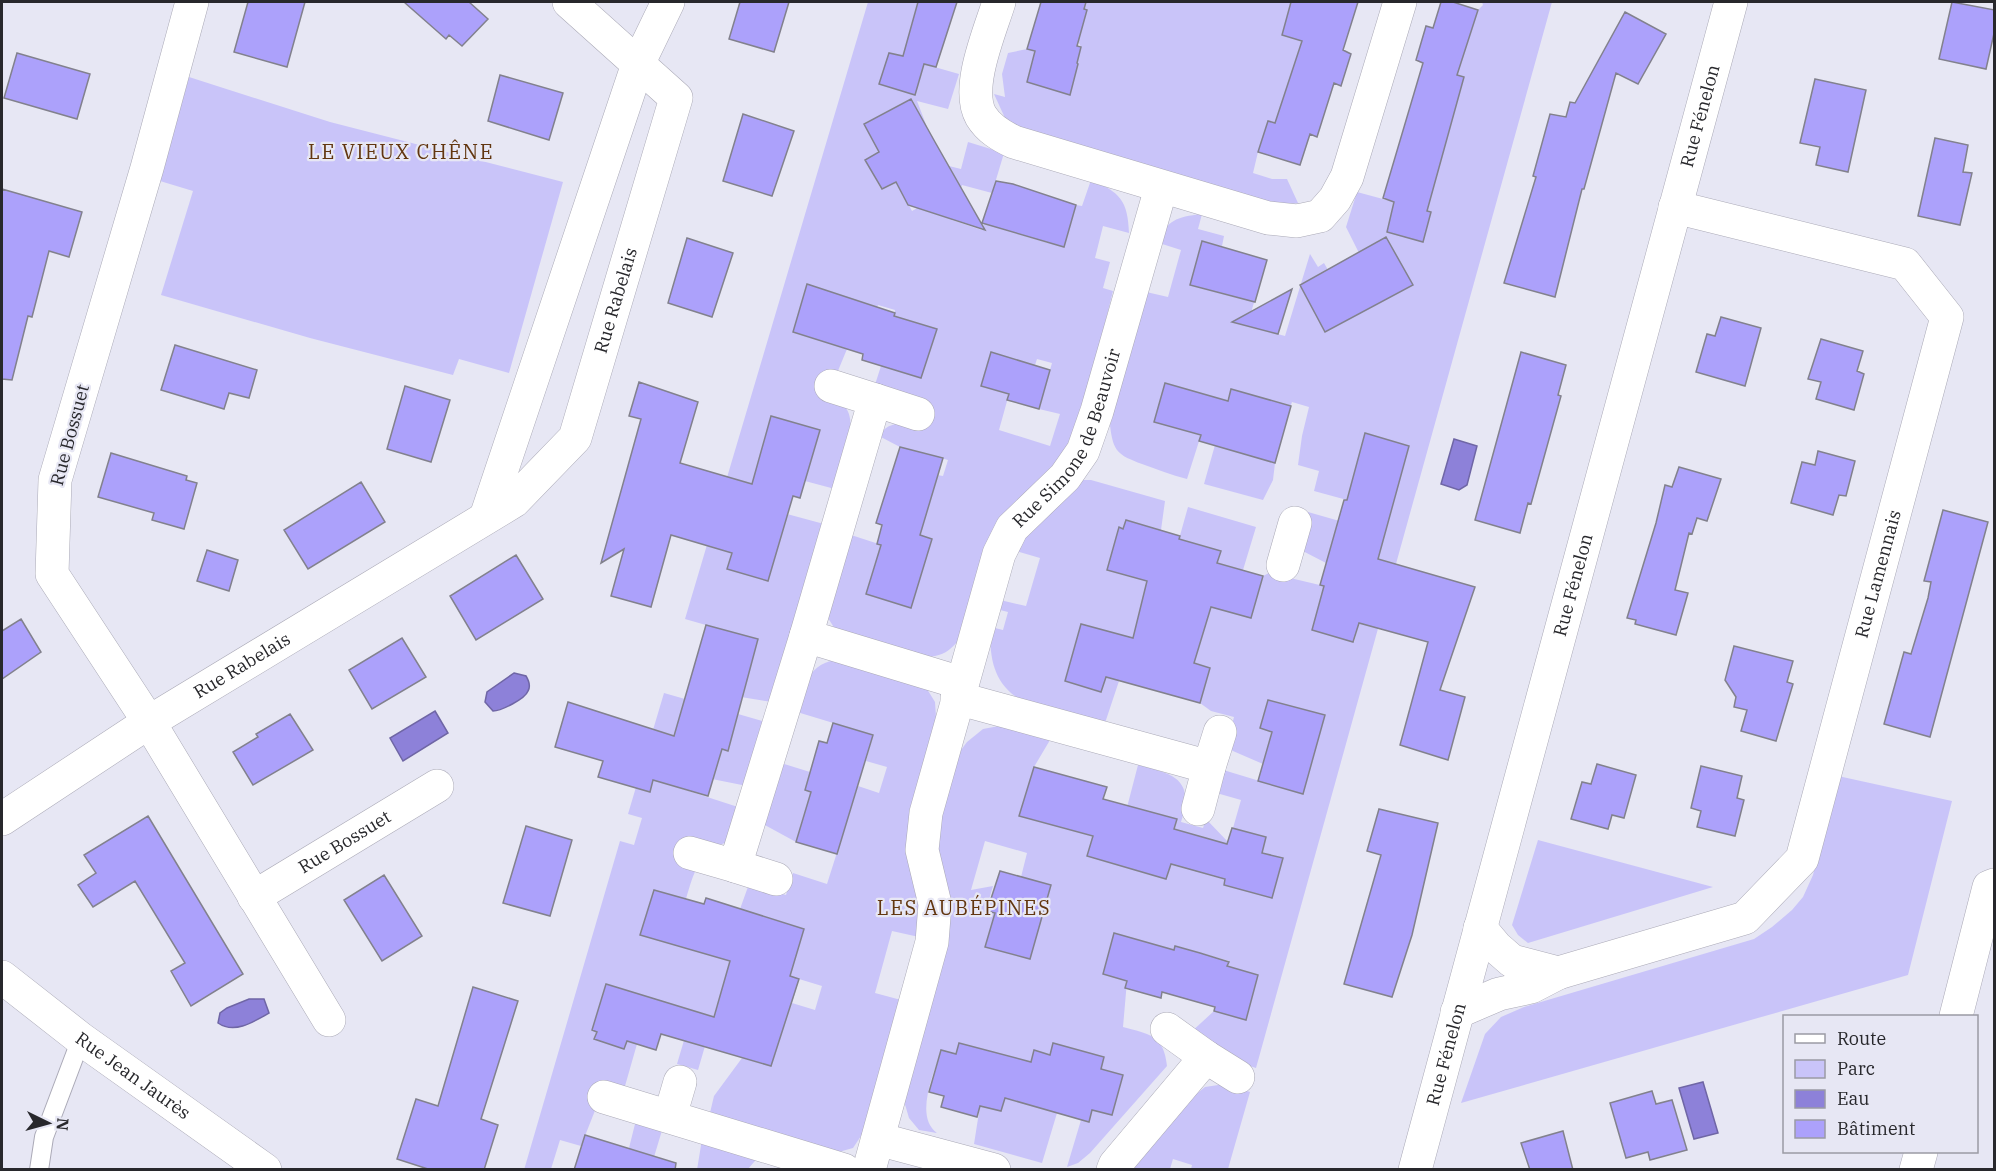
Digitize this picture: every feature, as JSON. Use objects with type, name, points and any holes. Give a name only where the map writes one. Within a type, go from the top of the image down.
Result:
[{"type":"street","name":"Rue Bossuet","points":[[192,2],[147,168],[55,480],[52,574],[149,722],[329,1020]]},
{"type":"street","name":"Rue Rabelais","points":[[2,819],[149,722],[514,501],[575,438],[676,98],[569,2]]},
{"type":"street","points":[[486,517],[638,64],[668,2]]},
{"type":"street","points":[[999,2],[978,71],[975,93],[980,116],[996,133],[1014,142],[1161,188],[1268,218],[1297,221],[1320,216],[1335,199],[1347,177],[1400,2]]},
{"type":"street","name":"Rue Fénelon","points":[[1415,1170],[1731,2]]},
{"type":"street","name":"Rue Simone de Beauvoir","points":[[994,1170],[874,1154],[932,942],[936,904],[922,850],[926,813],[999,554],[1012,528],[1065,477],[1083,451],[1097,411],[1161,188]]},
{"type":"street","name":"Rue Lamennais","points":[[1558,973],[1746,918],[1802,859],[1947,317],[1905,264],[1675,207]]},
{"type":"street","points":[[831,386],[918,414]]},
{"type":"street","points":[[735,866],[806,636],[875,400]]},
{"type":"street","points":[[1283,565],[1295,523]]},
{"type":"street","points":[[806,636],[959,690],[1209,766]]},
{"type":"street","points":[[1198,809],[1220,732]]},
{"type":"street","name":"Rue Bossuet","points":[[254,897],[437,786]]},
{"type":"street","points":[[690,853],[776,879]]},
{"type":"street","points":[[1957,1015],[1989,887],[1995,885]]},
{"type":"street","points":[[1480,928],[1512,961],[1558,973]]},
{"type":"street","points":[[1457,1012],[1499,994],[1531,987],[1558,973]]},
{"type":"street","name":"Rue Jean Jaurès","points":[[2,978],[81,1039],[265,1170]]},
{"type":"street","points":[[1167,1029],[1238,1077]]},
{"type":"street","points":[[1113,1170],[1206,1057]]},
{"type":"street","points":[[670,1116],[681,1082]]},
{"type":"street","points":[[604,1097],[844,1170]]},
{"type":"street","points":[[1916,1170],[1921,1153]]},
{"type":"lane","points":[[39,1170],[44,1137],[81,1039]]},
{"type":"green space","points":[[868,2],[918,2],[911,26],[927,31],[908,57],[889,53],[880,84],[915,95],[924,64],[959,74],[948,109],[917,101],[927,127],[920,131],[903,103],[864,124],[879,152],[865,160],[881,189],[896,182],[912,211],[950,190],[935,163],[944,158],[949,166],[961,169],[968,142],[1004,153],[992,193],[962,185],[952,220],[982,230],[988,210],[1018,234],[1048,243],[1076,205],[1082,206],[1091,180],[1116,194],[1124,205],[1129,233],[1103,226],[1095,258],[1110,262],[1103,288],[1113,291],[1083,412],[1068,447],[959,640],[951,648],[942,654],[925,657],[886,647],[835,629],[828,618],[827,603],[848,534],[888,547],[875,563],[866,594],[911,608],[920,535],[937,475],[943,476],[948,460],[900,447],[879,436],[883,430],[900,424],[926,429],[931,409],[873,391],[881,366],[921,377],[937,329],[894,316],[895,310],[878,305],[876,310],[861,302],[807,285],[793,332],[847,349],[835,378],[823,375],[817,396],[841,404],[849,413],[848,446],[835,489],[805,481],[819,430],[771,416],[752,484],[731,478],[732,553],[727,569],[768,581],[787,514],[824,524],[772,702],[741,697],[758,640],[685,619]],"holes":[[[991,353],[1035,365],[1037,359],[1052,363],[1039,409],[1060,414],[1050,446],[999,430],[1009,394],[981,386]]]},
{"type":"green space","points":[[1086,2],[1313,2],[1310,10],[1290,5],[1282,35],[1302,41],[1282,104],[1294,111],[1258,152],[1253,173],[1272,179],[1287,179],[1298,203],[1281,205],[1022,131],[1005,118],[994,94],[1005,97],[1002,74],[1008,53],[1027,49],[1035,51],[1070,95],[1081,47],[1078,41]]},
{"type":"green space","points":[[1482,2],[1552,2],[1256,1068],[1237,1062],[1189,1034],[1214,1011],[1246,1020],[1258,975],[1227,966],[1229,961],[1176,946],[1171,964],[1103,974],[1127,981],[1123,1027],[1148,1034],[1159,1042],[1163,1048],[1167,1066],[1090,1153],[1078,1163],[1067,1167],[1081,1120],[1089,1122],[1092,1110],[1112,1115],[1101,1069],[1103,1057],[1053,1043],[1050,1055],[1034,1051],[1022,1091],[1042,1096],[1039,1108],[1057,1113],[1042,1163],[974,1144],[980,1106],[1001,1111],[1013,1070],[1000,1054],[959,1043],[956,1054],[941,1050],[928,1094],[927,1116],[930,1126],[937,1133],[919,1130],[909,1118],[904,1101],[938,825],[955,758],[967,742],[983,729],[999,726],[1050,740],[1034,767],[1019,816],[1093,836],[1088,856],[1166,878],[1180,832],[1174,829],[1177,819],[1155,813],[1152,823],[1125,815],[1138,765],[1162,772],[1178,781],[1183,787],[1185,808],[1181,822],[1203,828],[1206,819],[1229,843],[1224,885],[1272,898],[1283,858],[1262,853],[1266,837],[1233,828],[1241,800],[1213,792],[1220,769],[1303,794],[1325,715],[1268,701],[1260,728],[1272,732],[1263,764],[1226,748],[1234,717],[1211,711],[1200,703],[1210,668],[1150,643],[1082,624],[1065,681],[1101,692],[1106,677],[1119,681],[1104,726],[1060,715],[1022,701],[1008,690],[997,674],[991,654],[991,627],[1003,630],[1008,612],[996,609],[1000,600],[1026,606],[1040,558],[1013,550],[1021,538],[1083,480],[1091,480],[1165,501],[1161,530],[1126,520],[1123,529],[1119,528],[1107,570],[1147,581],[1164,593],[1251,617],[1263,576],[1269,573],[1324,586],[1312,630],[1354,642],[1372,576],[1326,563],[1297,548],[1308,512],[1378,532],[1365,433],[1347,500],[1314,491],[1319,471],[1298,465],[1309,407],[1292,402],[1288,413],[1266,399],[1231,389],[1227,401],[1165,383],[1155,422],[1201,435],[1187,479],[1122,455],[1115,447],[1110,425],[1142,291],[1168,297],[1181,250],[1156,242],[1169,224],[1179,218],[1202,214],[1198,229],[1224,236],[1222,246],[1202,242],[1190,285],[1238,298],[1258,289],[1247,326],[1285,336],[1310,254],[1318,267],[1324,263],[1332,277],[1304,293],[1325,332],[1353,317],[1343,297],[1374,281],[1385,300],[1413,285],[1391,246],[1363,261],[1346,227],[1357,192],[1394,202],[1387,232],[1423,242],[1412,205],[1463,77],[1457,75],[1478,10],[1483,5]],"holes":[[[985,841],[1027,853],[1021,877],[1050,885],[1029,959],[986,947],[995,913],[986,910],[993,886],[971,890]]]},
{"type":"green space","points":[[189,77],[330,122],[563,182],[509,373],[459,359],[453,375],[310,338],[161,295],[193,191],[160,181]]},
{"type":"green space","points":[[1215,445],[1275,463],[1273,480],[1263,500],[1204,484]]},
{"type":"green space","points":[[1188,507],[1256,527],[1243,570],[1217,563],[1221,551],[1179,539]]},
{"type":"green space","points":[[841,659],[927,689],[935,702],[936,717],[919,937],[892,931],[875,993],[901,1000],[863,1133],[853,1148],[835,1153],[709,1117],[714,1096],[742,1058],[771,1066],[784,1026],[717,1005],[698,1070],[677,1064],[693,1010],[592,1030],[597,1032],[595,1039],[624,1049],[627,1041],[637,1044],[623,1093],[596,1108],[581,1146],[560,1140],[551,1169],[524,1170],[620,841],[634,845],[642,818],[628,814],[664,693],[685,699],[661,782],[741,808],[727,842],[710,851],[699,864],[686,899],[654,890],[640,935],[789,975],[804,929],[740,909],[749,884],[786,895],[793,873],[827,884],[858,786],[879,793],[887,767],[866,761],[873,735],[797,712],[809,677],[814,670],[830,661]],"holes":[[[799,979],[822,986],[815,1010],[792,1003]]]},
{"type":"green space","points":[[738,714],[766,722],[747,786],[707,778],[717,747],[728,750]]},
{"type":"green space","points":[[781,763],[810,772],[805,790],[816,793],[804,814],[796,842],[763,824]]},
{"type":"green space","points":[[1838,776],[1952,801],[1908,975],[1461,1103],[1485,1034],[1501,1017],[1524,1007],[1754,939],[1792,910],[1803,897],[1813,875]]},
{"type":"green space","points":[[1538,840],[1713,887],[1528,943],[1518,935],[1512,925]]},
{"type":"green space","points":[[1225,1084],[1250,1092],[1228,1169],[1191,1169],[1192,1165],[1173,1159],[1170,1169],[1126,1170],[1184,1104],[1205,1087]]},
{"type":"green space","points":[[636,1120],[663,1127],[651,1167],[626,1160]]},
{"type":"green space","points":[[702,1139],[760,1155],[748,1169],[697,1170]]},
{"type":"water","points":[[1454,439],[1477,446],[1467,485],[1459,490],[1441,484]]},
{"type":"water","points":[[514,673],[526,676],[529,684],[528,691],[512,704],[493,711],[485,702],[487,692]]},
{"type":"water","points":[[435,711],[448,733],[403,761],[390,738]]},
{"type":"water","points":[[249,999],[264,999],[269,1013],[243,1026],[230,1027],[218,1023],[220,1013]]},
{"type":"water","points":[[1703,1082],[1718,1133],[1694,1139],[1679,1088]]},
{"type":"building","points":[[248,2],[305,2],[287,67],[234,52]]},
{"type":"building","points":[[404,2],[469,2],[488,19],[462,46],[449,35],[446,39]]},
{"type":"building","points":[[740,2],[789,2],[774,52],[729,39]]},
{"type":"building","points":[[918,2],[957,2],[936,67],[924,64],[915,95],[879,84],[889,53],[903,56]]},
{"type":"building","points":[[1041,2],[1086,2],[1084,9],[1087,10],[1077,46],[1081,47],[1070,95],[1027,82],[1035,51],[1027,49]]},
{"type":"building","points":[[1291,2],[1358,2],[1343,50],[1351,54],[1341,86],[1334,83],[1317,137],[1310,134],[1300,165],[1258,152],[1268,121],[1275,123],[1302,41],[1282,35]]},
{"type":"building","points":[[1441,2],[1453,2],[1478,10],[1457,75],[1464,77],[1427,211],[1431,212],[1423,242],[1387,232],[1394,202],[1383,198],[1423,63],[1416,60],[1426,26],[1433,28]]},
{"type":"building","points":[[1952,2],[1995,10],[1995,29],[1986,69],[1939,59]]},
{"type":"building","points":[[1625,12],[1666,34],[1638,84],[1616,73],[1584,189],[1582,189],[1555,297],[1504,283],[1536,177],[1533,176],[1550,114],[1566,117],[1570,102],[1575,103]]},
{"type":"building","points":[[17,53],[90,74],[77,119],[4,98]]},
{"type":"building","points":[[500,75],[563,93],[549,140],[488,121]]},
{"type":"building","points":[[1815,79],[1866,90],[1848,172],[1816,165],[1820,147],[1800,143]]},
{"type":"building","points":[[911,99],[985,230],[908,205],[896,182],[882,189],[865,160],[879,152],[864,124]]},
{"type":"building","points":[[743,114],[794,131],[772,196],[723,181]]},
{"type":"building","points":[[1935,138],[1968,145],[1963,172],[1972,173],[1960,225],[1918,216]]},
{"type":"building","points":[[996,181],[1013,184],[1076,205],[1064,247],[982,223]]},
{"type":"building","points":[[2,189],[82,212],[69,257],[49,251],[32,317],[28,316],[12,380],[2,379]]},
{"type":"building","points":[[1386,237],[1413,285],[1325,332],[1300,285]]},
{"type":"building","points":[[687,238],[733,253],[712,317],[668,303]]},
{"type":"building","points":[[1202,241],[1267,260],[1255,302],[1190,285]]},
{"type":"building","points":[[807,284],[937,329],[921,378],[862,360],[863,354],[793,332]]},
{"type":"building","points":[[1292,289],[1278,334],[1232,322]]},
{"type":"building","points":[[1721,317],[1761,328],[1745,386],[1696,372],[1707,334],[1715,336]]},
{"type":"building","points":[[1821,339],[1863,351],[1857,371],[1864,374],[1854,410],[1816,399],[1821,382],[1808,379]]},
{"type":"building","points":[[175,345],[257,370],[249,398],[229,393],[224,409],[161,390]]},
{"type":"building","points":[[991,352],[1050,370],[1039,409],[1007,400],[1009,394],[981,386]]},
{"type":"building","points":[[1521,352],[1566,365],[1558,395],[1561,396],[1531,504],[1528,503],[1520,533],[1475,520]]},
{"type":"building","points":[[639,382],[698,402],[680,463],[752,484],[771,416],[820,430],[800,498],[793,496],[768,581],[727,569],[732,553],[671,535],[651,607],[611,596],[624,549],[601,563],[641,419],[629,416]]},
{"type":"building","points":[[1165,383],[1228,401],[1231,389],[1291,406],[1275,463],[1199,441],[1201,435],[1154,422]]},
{"type":"building","points":[[405,386],[450,400],[431,462],[387,449]]},
{"type":"building","points":[[1365,433],[1409,446],[1378,559],[1475,587],[1440,690],[1465,697],[1448,760],[1400,745],[1428,642],[1359,623],[1353,642],[1312,630],[1324,586],[1320,585]]},
{"type":"building","points":[[900,447],[943,458],[920,535],[932,539],[911,608],[866,594],[881,545],[877,544],[882,525],[876,523]]},
{"type":"building","points":[[1818,451],[1855,461],[1846,496],[1839,495],[1833,515],[1791,503],[1802,462],[1815,465]]},
{"type":"building","points":[[111,453],[187,476],[186,480],[197,483],[184,529],[152,520],[154,513],[98,497]]},
{"type":"building","points":[[1679,467],[1721,479],[1707,521],[1697,518],[1692,534],[1689,533],[1675,590],[1688,593],[1676,635],[1635,624],[1636,620],[1627,618],[1665,485],[1672,487]]},
{"type":"building","points":[[361,482],[385,522],[308,569],[284,530]]},
{"type":"building","points":[[1943,510],[1988,522],[1930,737],[1884,724],[1904,652],[1911,654],[1928,598],[1931,582],[1924,581]]},
{"type":"building","points":[[1126,520],[1221,551],[1217,563],[1263,576],[1251,618],[1211,607],[1194,663],[1210,668],[1200,703],[1106,677],[1101,692],[1065,681],[1081,624],[1133,638],[1147,581],[1107,570],[1119,527],[1123,529]]},
{"type":"building","points":[[207,550],[238,560],[229,591],[197,581]]},
{"type":"building","points":[[516,555],[543,599],[476,640],[450,596]]},
{"type":"building","points":[[21,619],[41,652],[2,679],[2,631]]},
{"type":"building","points":[[706,625],[758,639],[728,751],[722,749],[708,796],[653,780],[650,792],[598,777],[603,761],[555,747],[568,702],[674,736]]},
{"type":"building","points":[[402,638],[426,677],[372,709],[349,670]]},
{"type":"building","points":[[1734,646],[1793,661],[1787,682],[1793,684],[1776,741],[1741,731],[1747,710],[1734,707],[1736,697],[1725,680]]},
{"type":"building","points":[[1268,700],[1325,715],[1303,794],[1258,781],[1272,732],[1260,728]]},
{"type":"building","points":[[290,714],[313,750],[253,785],[233,752],[258,737],[256,734]]},
{"type":"building","points":[[833,723],[873,735],[837,854],[796,842],[811,792],[805,790],[819,741],[827,743]]},
{"type":"building","points":[[1597,764],[1636,775],[1624,818],[1612,815],[1608,829],[1571,819],[1582,782],[1591,784]]},
{"type":"building","points":[[1701,766],[1742,776],[1737,798],[1744,800],[1735,836],[1697,827],[1701,811],[1691,808]]},
{"type":"building","points":[[1034,767],[1107,787],[1103,799],[1177,819],[1174,829],[1227,844],[1232,828],[1266,837],[1262,853],[1283,858],[1272,898],[1224,885],[1225,879],[1171,864],[1166,879],[1087,856],[1093,836],[1019,816]]},
{"type":"building","points":[[1379,809],[1438,823],[1412,935],[1392,997],[1344,984],[1381,855],[1367,851]]},
{"type":"building","points":[[148,816],[243,974],[191,1006],[171,971],[185,963],[135,881],[93,907],[78,885],[96,873],[84,855]]},
{"type":"building","points":[[526,826],[572,840],[550,916],[503,903]]},
{"type":"building","points":[[1000,871],[1051,885],[1030,959],[985,947],[995,913],[987,911]]},
{"type":"building","points":[[384,875],[422,936],[382,961],[344,900]]},
{"type":"building","points":[[654,890],[704,904],[706,898],[804,929],[790,976],[799,979],[771,1066],[661,1034],[656,1050],[627,1041],[624,1049],[594,1039],[597,1032],[592,1030],[606,984],[714,1017],[730,961],[640,935]]},
{"type":"building","points":[[1114,933],[1174,950],[1175,946],[1200,953],[1229,962],[1227,966],[1258,975],[1246,1020],[1214,1011],[1215,1007],[1162,992],[1161,998],[1125,988],[1127,981],[1103,974]]},
{"type":"building","points":[[473,987],[518,1001],[481,1119],[498,1125],[484,1170],[431,1170],[397,1159],[416,1099],[438,1106]]},
{"type":"building","points":[[959,1043],[1031,1062],[1034,1050],[1050,1055],[1053,1043],[1104,1057],[1101,1069],[1123,1075],[1112,1115],[1092,1110],[1089,1122],[1005,1098],[1001,1111],[980,1106],[977,1117],[941,1107],[944,1096],[929,1092],[941,1050],[956,1054]]},
{"type":"building","points":[[1652,1091],[1656,1104],[1672,1100],[1687,1150],[1650,1160],[1648,1152],[1626,1158],[1610,1103]]},
{"type":"building","points":[[1563,1131],[1573,1170],[1530,1170],[1521,1143]]},
{"type":"building","points":[[585,1135],[676,1163],[675,1170],[574,1170]]},
{"type":"district","name":"LE VIEUX CHÊNE","points":[[401,152]]},
{"type":"district","name":"LES AUBÉPINES","points":[[964,908]]}]
